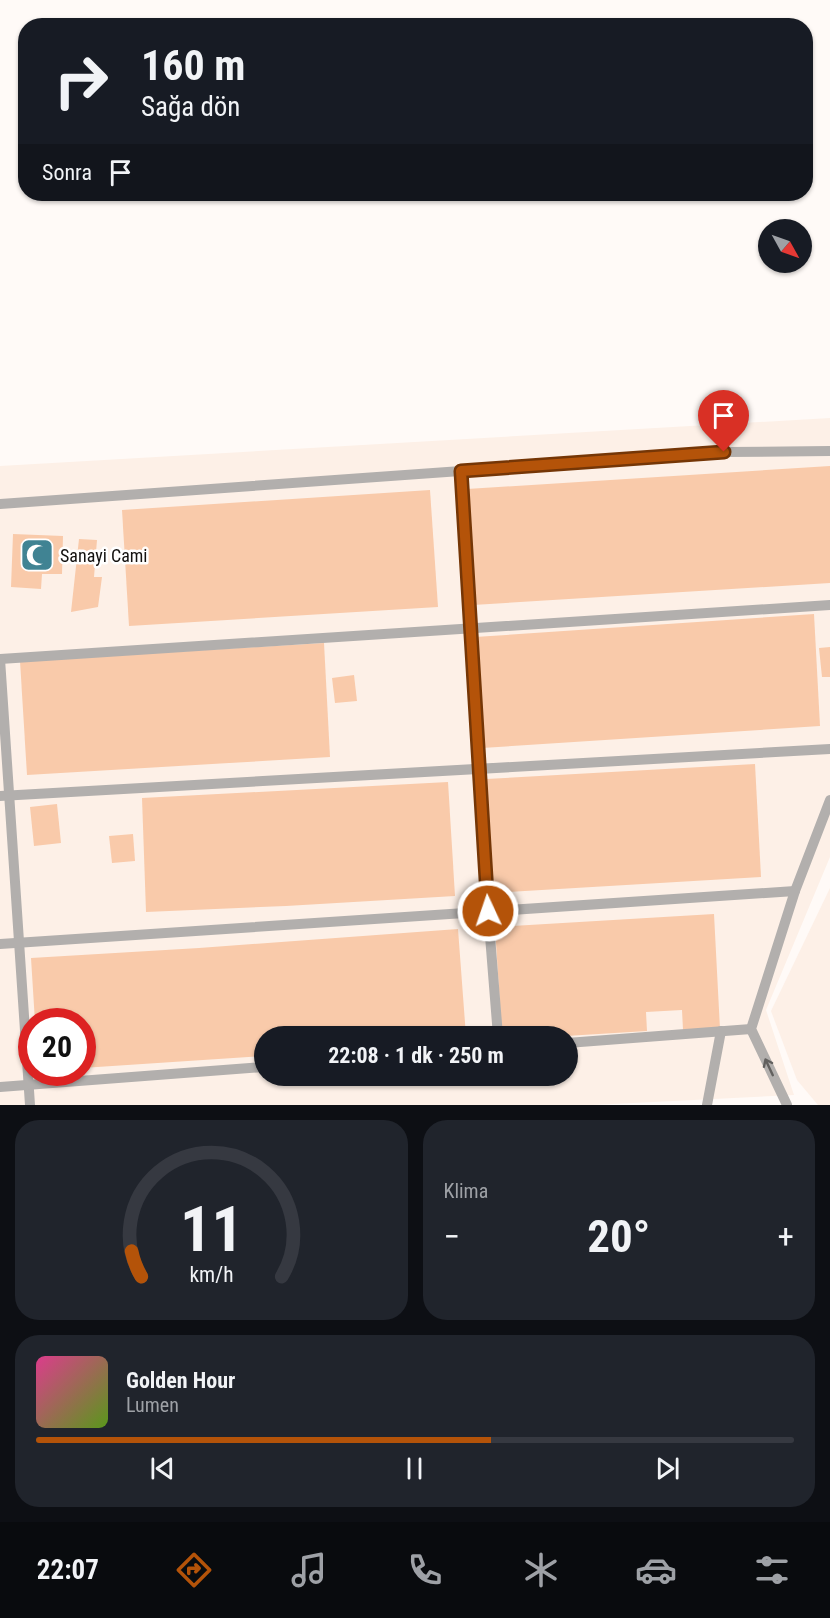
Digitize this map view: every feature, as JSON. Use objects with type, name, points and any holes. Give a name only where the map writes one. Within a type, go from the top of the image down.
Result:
[{"type":"lane","points":[[0,504],[724,452],[830,451]]},
{"type":"lane","points":[[461,471],[497,1026]]},
{"type":"lane","points":[[24,1008],[5,796],[0,659],[830,605]]},
{"type":"lane","points":[[5,796],[830,749]]},
{"type":"lane","points":[[787,1105],[752,1029],[795,891],[830,800]]},
{"type":"lane","points":[[0,944],[795,891]]},
{"type":"lane","points":[[578,1042],[752,1029]]},
{"type":"lane","points":[[706,1105],[721,1031]]},
{"type":"lane","points":[[96,1080],[254,1068]]},
{"type":"lane","points":[[0,1087],[18,1086]]},
{"type":"lane","points":[[29,1086],[30,1105]]},
{"type":"shaded area","points":[[830,418],[830,857],[766,1010],[794,1095],[593,1105],[0,1105],[0,466]]},
{"type":"shaded area","points":[[830,888],[830,1105],[818,1105],[797,1080],[771,1011]]},
{"type":"building","points":[[830,466],[830,583],[473,605],[467,489]]},
{"type":"building","points":[[430,490],[438,607],[129,626],[122,510]]},
{"type":"building","name":"Sanayi Cami","points":[[13,534],[63,536],[62,574],[42,574],[41,589],[11,587]]},
{"type":"building","points":[[79,539],[97,540],[94,577],[102,577],[98,607],[71,612]]},
{"type":"building","points":[[814,614],[820,726],[482,748],[475,637]]},
{"type":"building","points":[[324,643],[330,757],[27,775],[20,661]]},
{"type":"building","points":[[830,647],[830,677],[822,677],[819,648]]},
{"type":"building","points":[[354,675],[357,701],[335,703],[332,678]]},
{"type":"building","points":[[755,764],[761,877],[492,893],[486,779]]},
{"type":"building","points":[[448,782],[455,896],[146,912],[142,798]]},
{"type":"building","points":[[57,804],[61,843],[34,846],[30,807]]},
{"type":"building","points":[[133,834],[135,861],[112,863],[109,836]]},
{"type":"building","points":[[714,914],[720,1029],[683,1030],[682,1010],[646,1012],[647,1031],[578,1035],[578,1026],[501,1026],[495,927]]},
{"type":"building","points":[[458,929],[465,1026],[254,1026],[254,1057],[96,1067],[96,1008],[34,1008],[31,958]]},
{"type":"place","name":"Sanayi Cami","points":[[37,555]]},
{"type":"route","points":[[488,911],[461,471],[724,452]]}]
